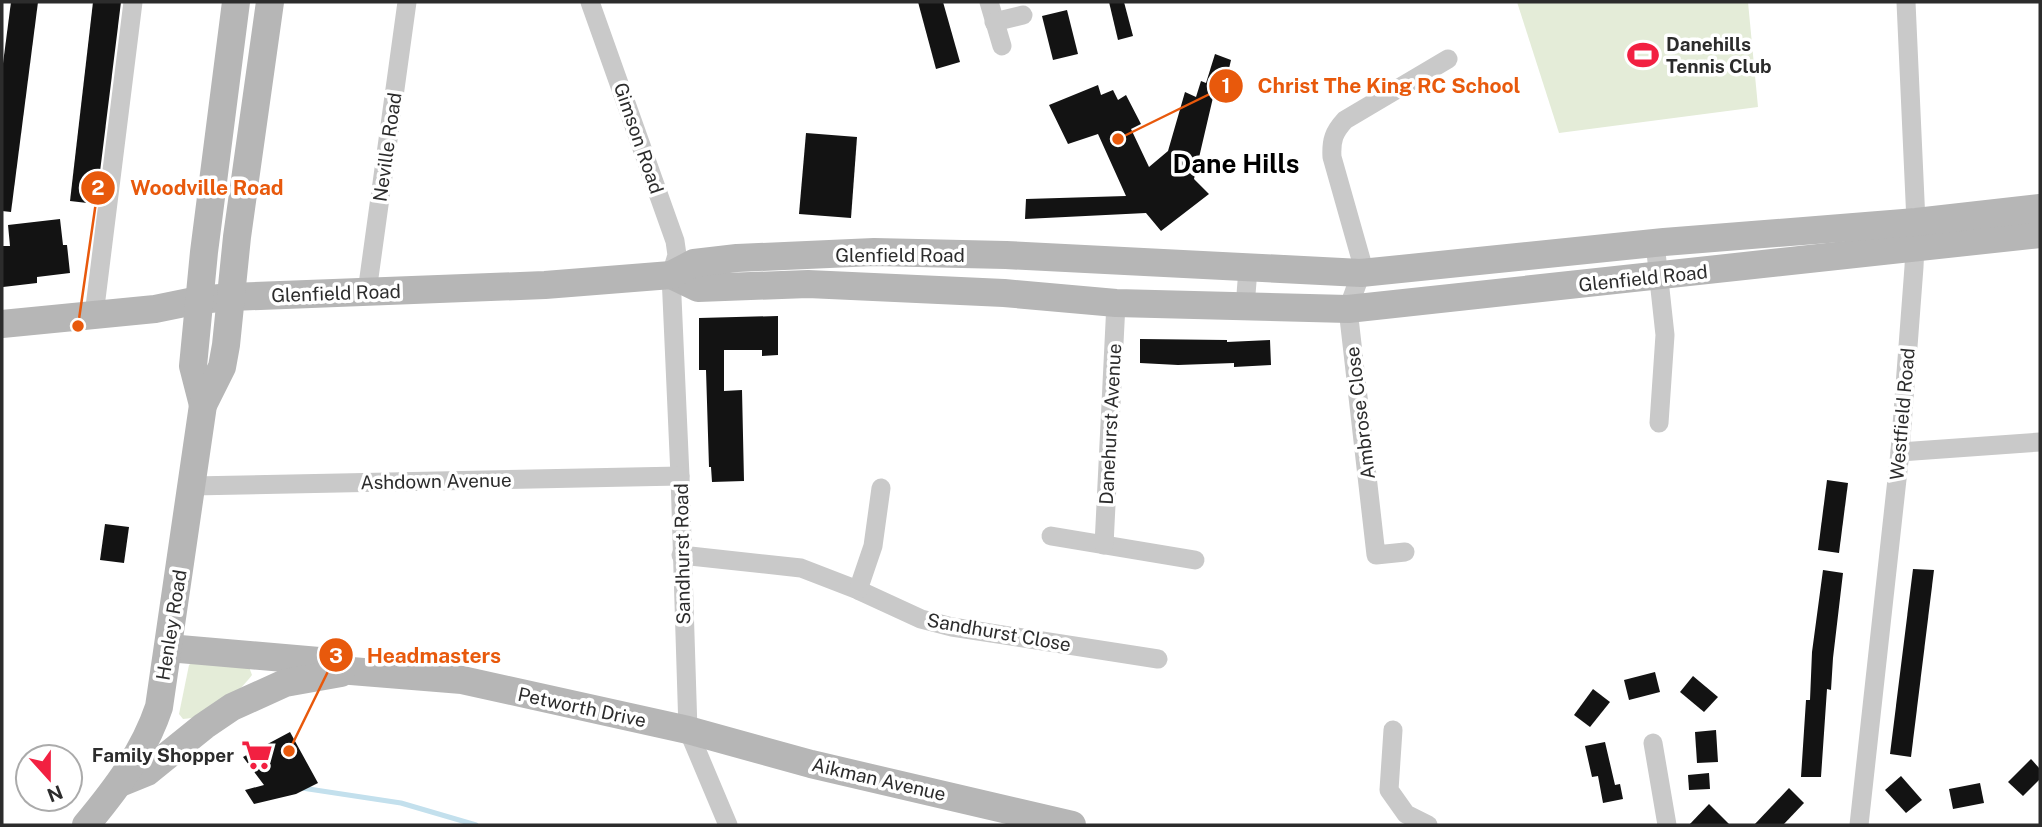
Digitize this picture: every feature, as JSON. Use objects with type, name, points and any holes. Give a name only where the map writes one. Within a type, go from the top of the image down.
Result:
[{"type":"street","points":[[94,315],[133,2]]},
{"type":"street","name":"Henley Road","points":[[203,405],[193,366],[236,2]]},
{"type":"street","name":"Henley Road","points":[[86,825],[120,783],[152,729],[159,707],[203,405],[222,368],[270,2]]},
{"type":"street","name":"Neville Road","points":[[368,292],[407,2]]},
{"type":"street","name":"Gimson Road","points":[[590,2],[675,241],[677,255],[671,275]]},
{"type":"street","points":[[989,2],[1002,46]]},
{"type":"street","name":"Westfield Road","points":[[1859,825],[1900,453],[1915,235],[1906,2]]},
{"type":"street","points":[[995,22],[1023,15]]},
{"type":"street","points":[[1361,273],[1362,263],[1332,157],[1331,142],[1335,131],[1345,120],[1448,59]]},
{"type":"street","points":[[227,76],[258,82]]},
{"type":"street","name":"Glenfield Road","points":[[671,275],[698,288],[808,284],[1004,293],[1116,303],[1348,309],[1659,277],[1915,235],[2040,208]]},
{"type":"street","name":"Glenfield Road","points":[[2,324],[165,307],[231,297],[545,285],[671,275],[694,263],[737,258],[874,252],[1006,255],[1361,273],[1655,243],[2040,234]]},
{"type":"street","points":[[1655,243],[1665,335],[1659,423]]},
{"type":"street","points":[[1004,293],[1006,255]]},
{"type":"street","points":[[1245,307],[1248,269]]},
{"type":"street","name":"Ambrose Close","points":[[1361,273],[1348,309],[1376,555],[1405,552]]},
{"type":"street","name":"Sandhurst Road","points":[[671,275],[688,730],[728,825]]},
{"type":"street","name":"Danehurst Avenue","points":[[1104,545],[1116,303]]},
{"type":"street","points":[[1900,453],[2040,442]]},
{"type":"street","name":"Ashdown Avenue","points":[[192,486],[680,476]]},
{"type":"street","points":[[858,590],[873,546],[881,488]]},
{"type":"street","points":[[1051,536],[1195,560]]},
{"type":"street","name":"Sandhurst Close","points":[[681,555],[801,568],[921,619],[952,627],[1158,659]]},
{"type":"street","name":"Petworth Drive","points":[[168,648],[319,661],[351,671],[462,680],[688,730]]},
{"type":"street","points":[[262,655],[264,691]]},
{"type":"street","name":"Petworth Drive","points":[[120,783],[147,772],[204,726],[232,707],[264,691],[311,677],[351,671]]},
{"type":"street","points":[[159,707],[180,725],[204,726]]},
{"type":"street","name":"Aikman Avenue","points":[[688,730],[811,764],[1072,825]]},
{"type":"street","points":[[1393,730],[1389,790],[1406,814],[1428,825]]},
{"type":"street","points":[[1653,743],[1667,825]]},
{"type":"green space","name":"Danehills Tennis Club","points":[[1517,2],[1748,2],[1758,107],[1559,133]]},
{"type":"green space","points":[[195,660],[249,667],[252,675],[212,710],[183,719],[179,714],[189,665]]},
{"type":"building","points":[[11,2],[38,2],[11,212],[2,211],[2,71]]},
{"type":"building","points":[[93,2],[121,2],[96,204],[70,201]]},
{"type":"building","points":[[918,2],[943,2],[960,62],[936,69]]},
{"type":"building","points":[[1109,2],[1124,2],[1133,36],[1118,40]]},
{"type":"building","points":[[1067,10],[1078,54],[1053,60],[1042,16]]},
{"type":"building","points":[[1215,54],[1231,60],[1224,90],[1215,89],[1194,179],[1209,194],[1161,231],[1146,213],[1025,219],[1026,199],[1126,196],[1098,134],[1068,144],[1049,105],[1098,85],[1101,95],[1113,90],[1118,100],[1126,95],[1141,124],[1131,129],[1149,167],[1168,151],[1185,92],[1196,97],[1201,81],[1206,83]]},
{"type":"building","points":[[806,133],[857,137],[851,218],[799,214]]},
{"type":"building","points":[[60,219],[63,245],[67,245],[70,273],[37,277],[37,283],[3,287],[2,246],[10,246],[8,225]]},
{"type":"building","points":[[778,316],[778,355],[762,356],[762,350],[724,350],[724,391],[742,390],[744,481],[712,482],[709,467],[706,370],[699,370],[699,318]]},
{"type":"building","points":[[1140,339],[1227,342],[1270,340],[1271,365],[1234,367],[1234,363],[1140,363]]},
{"type":"building","points":[[1827,480],[1848,483],[1839,553],[1818,550]]},
{"type":"building","points":[[105,524],[129,527],[124,563],[100,560]]},
{"type":"building","points":[[1913,569],[1934,570],[1911,757],[1890,754]]},
{"type":"building","points":[[1823,570],[1843,573],[1831,690],[1827,689],[1821,777],[1801,777],[1806,700],[1810,700],[1812,652]]},
{"type":"building","points":[[1655,672],[1660,692],[1629,700],[1624,680]]},
{"type":"building","points":[[1693,676],[1718,697],[1704,712],[1680,692]]},
{"type":"building","points":[[1593,689],[1610,702],[1590,727],[1574,715]]},
{"type":"building","points":[[1716,730],[1718,762],[1697,763],[1695,732]]},
{"type":"building","points":[[290,732],[318,783],[296,794],[254,804],[245,790],[264,785],[243,757]]},
{"type":"building","points":[[1605,742],[1615,785],[1620,784],[1623,799],[1603,803],[1598,776],[1592,777],[1585,746]]},
{"type":"building","points":[[2031,759],[2040,769],[2040,779],[2023,796],[2008,782]]},
{"type":"building","points":[[1709,773],[1710,789],[1689,790],[1688,775]]},
{"type":"building","points":[[1901,776],[1922,800],[1906,813],[1885,790]]},
{"type":"building","points":[[1980,783],[1984,803],[1953,809],[1949,789]]},
{"type":"building","points":[[1789,788],[1804,803],[1783,825],[1754,825]]},
{"type":"building","points":[[1709,804],[1730,825],[1689,825]]},
{"type":"waterway","points":[[302,788],[401,803],[476,825]]},
{"type":"place","name":"Danehills Tennis Club","points":[[1643,55]]},
{"type":"place","name":"Christ The King RC School","points":[[1118,139]]},
{"type":"place","name":"Woodville Road","points":[[78,326]]},
{"type":"place","name":"Headmasters","points":[[289,751]]},
{"type":"place","name":"Family Shopper","points":[[257,755]]},
{"type":"district","name":"Dane Hills","points":[[1236,163]]}]
